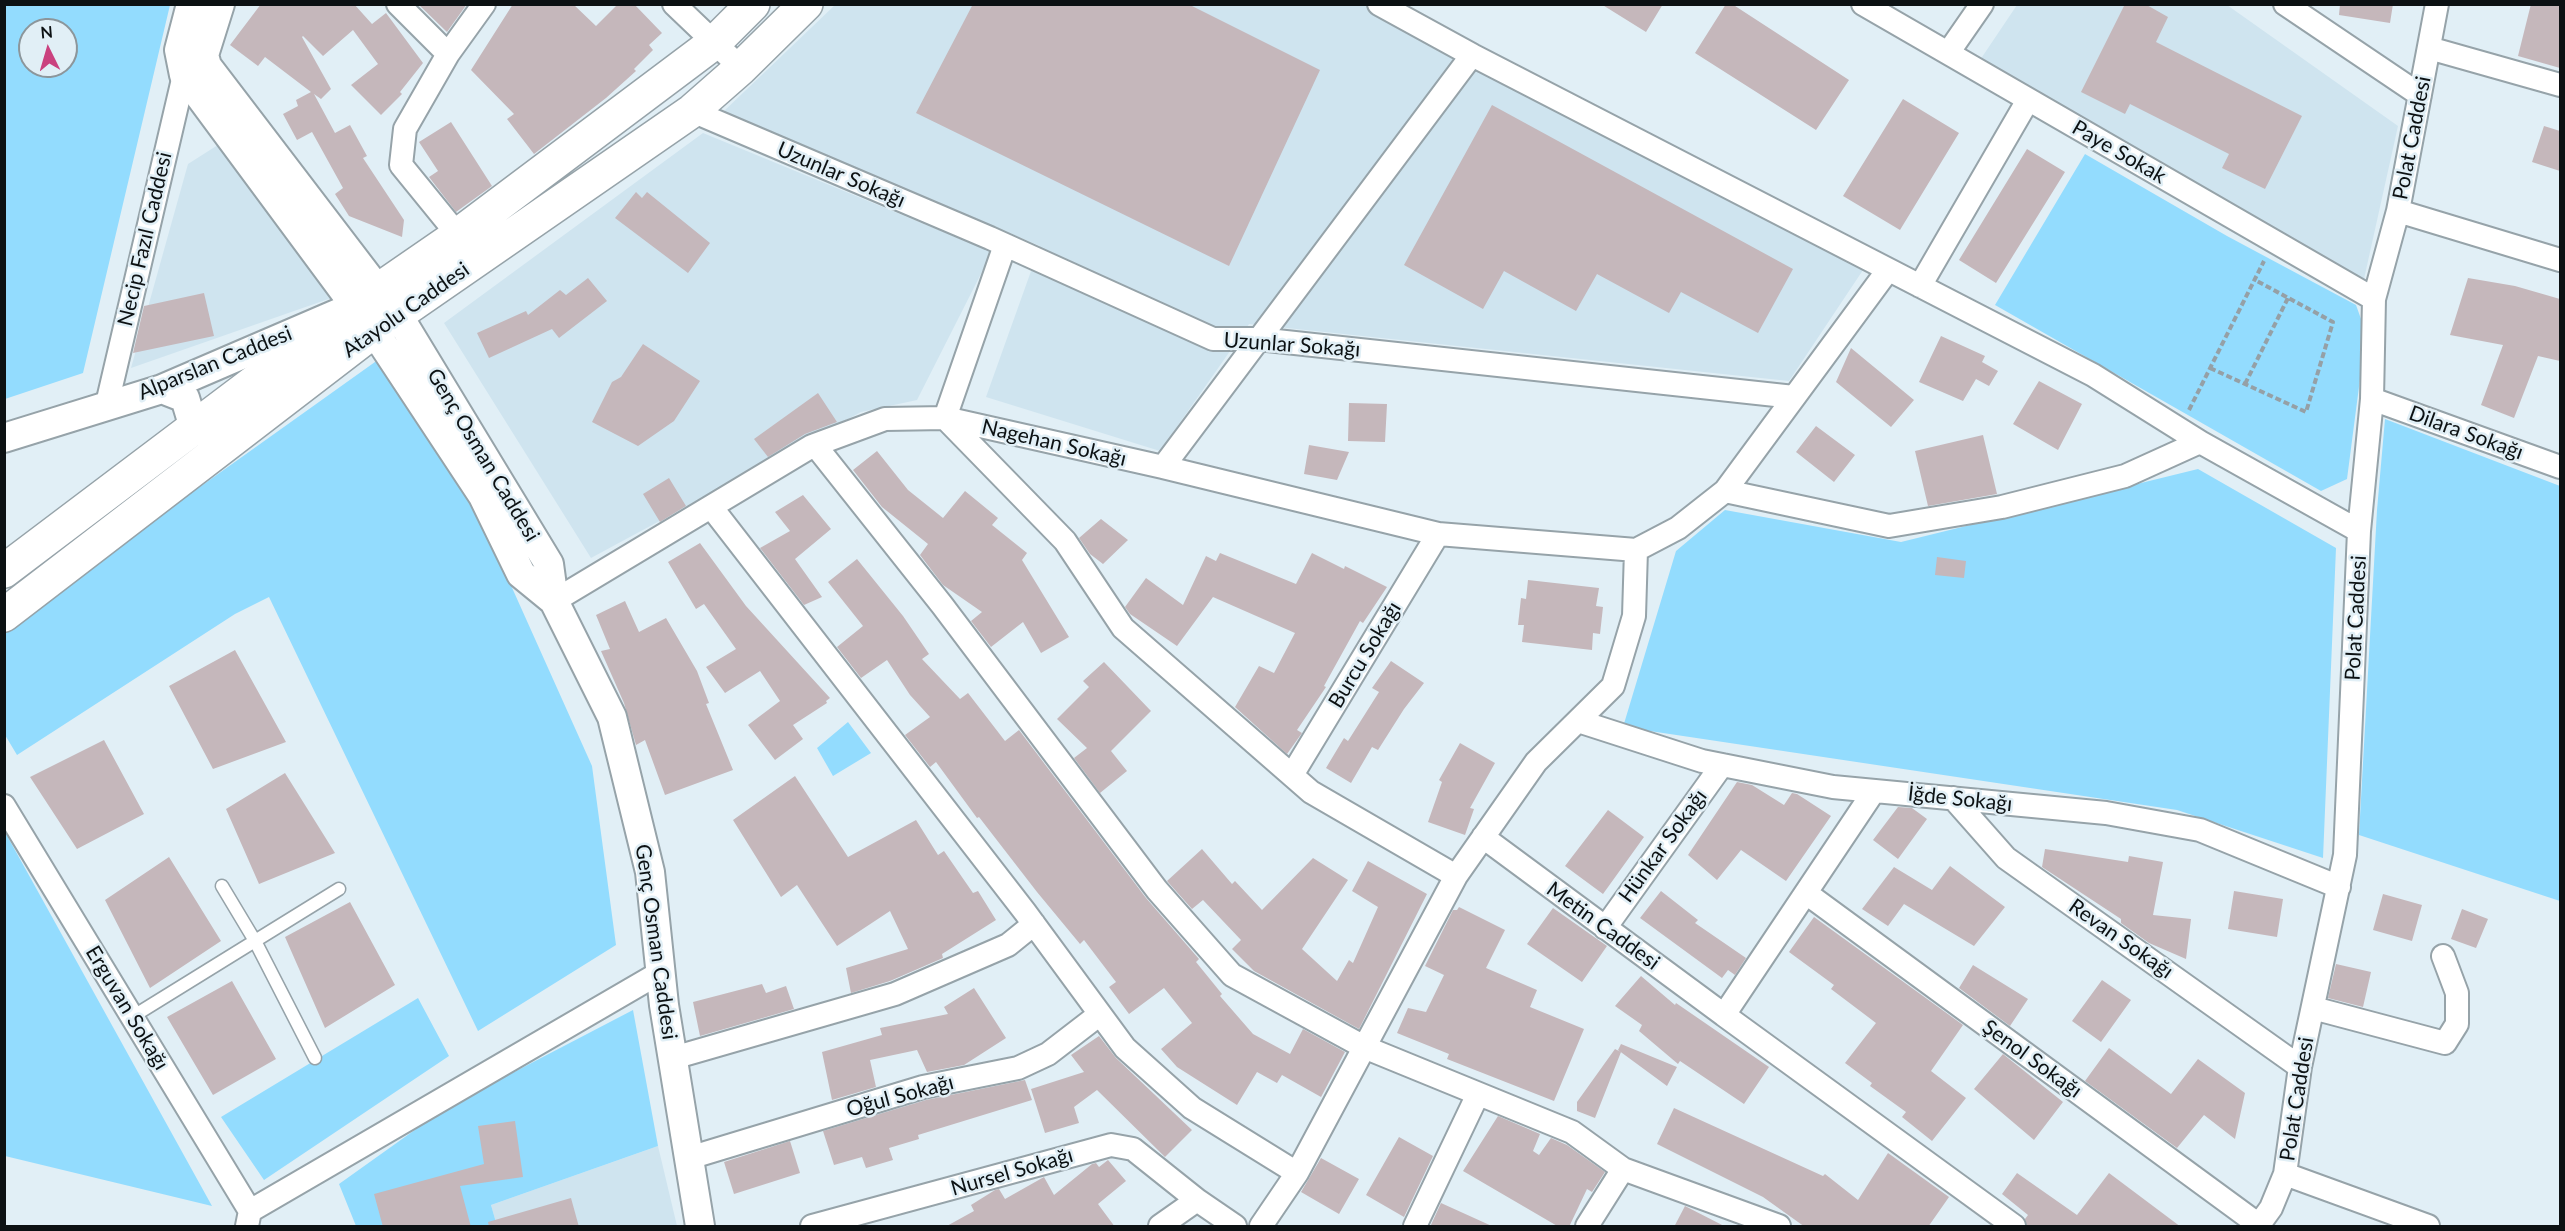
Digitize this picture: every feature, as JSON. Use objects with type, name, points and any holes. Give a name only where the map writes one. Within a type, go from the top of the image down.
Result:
[{"type":"main road","name":"Atayolu Caddesi","points":[[4,615],[376,310],[458,235],[715,42],[753,4]]},
{"type":"main road","name":"Atayolu Caddesi","points":[[4,571],[194,428],[376,310],[692,111],[741,68],[806,4]]},
{"type":"street","name":"Necip Fazıl Caddesi","points":[[191,4],[179,50],[376,310]]},
{"type":"street","name":"Necip Fazıl Caddesi","points":[[107,404],[196,70],[204,55],[220,4]]},
{"type":"street","points":[[398,4],[448,54]]},
{"type":"street","points":[[458,235],[401,165],[405,129],[448,54],[484,4]]},
{"type":"street","points":[[674,4],[741,68]]},
{"type":"street","points":[[1379,4],[1472,55],[2093,375],[2200,442],[2359,531]]},
{"type":"street","name":"Paye Sokak","points":[[1863,4],[2374,299]]},
{"type":"street","points":[[1948,53],[1982,4]]},
{"type":"street","points":[[2285,4],[2420,96]]},
{"type":"street","name":"Polat Caddesi","points":[[2258,1226],[2271,1208],[2285,1174],[2300,1067],[2345,855],[2359,531],[2372,399],[2374,299],[2398,211],[2437,4]]},
{"type":"street","points":[[2429,48],[2560,85]]},
{"type":"street","points":[[1163,467],[1472,55]]},
{"type":"street","points":[[1920,286],[2028,100]]},
{"type":"street","name":"Uzunlar Sokağı","points":[[692,111],[1005,245],[1214,339],[1258,339],[1794,397]]},
{"type":"street","points":[[2398,211],[2560,260]]},
{"type":"street","points":[[1005,245],[945,418],[1065,541],[1123,628],[1311,792],[1456,876]]},
{"type":"street","points":[[1269,1224],[1456,876],[1536,762],[1613,686],[1634,616],[1636,550],[1678,528],[1725,491],[1888,270]]},
{"type":"street","name":"Alparslan Caddesi","points":[[4,438],[107,404],[162,389],[376,310]]},
{"type":"street","name":"Genç Osman Caddesi","points":[[376,310],[549,564],[554,601],[612,717],[650,872],[673,1058],[700,1227]]},
{"type":"street","points":[[162,389],[185,398],[194,428]]},
{"type":"street","name":"Dilara Sokağı","points":[[2372,399],[2560,467]]},
{"type":"street","name":"Nagehan Sokağı","points":[[554,601],[815,445],[885,419],[945,418],[1163,467],[1438,534],[1636,550]]},
{"type":"street","points":[[1725,491],[1889,526],[2002,507],[2125,476],[2200,442]]},
{"type":"street","points":[[815,445],[942,605],[1157,890],[1232,975],[1364,1047],[1572,1132],[1623,1169],[1769,1225]]},
{"type":"street","points":[[712,508],[1034,924],[1125,1048],[1192,1108],[1297,1173]]},
{"type":"street","name":"Burcu Sokağı","points":[[1292,775],[1438,534]]},
{"type":"street","name":"İğde Sokağı","points":[[1578,721],[1702,761],[1833,787],[2106,813],[2200,830],[2338,887]]},
{"type":"street","name":"Hünkar Sokağı","points":[[1605,928],[1722,765]]},
{"type":"street","points":[[1724,1015],[1874,791]]},
{"type":"street","name":"Revan Sokağı","points":[[1953,798],[2006,858],[2300,1067]]},
{"type":"street","name":"Erguvan Sokağı","points":[[4,806],[132,1017],[249,1219]]},
{"type":"street","name":"Metin Caddesi","points":[[1483,837],[2014,1227]]},
{"type":"street","name":"Şenol Sokağı","points":[[1806,893],[2258,1226]]},
{"type":"street","points":[[673,1058],[895,994],[1008,945],[1034,924]]},
{"type":"street","points":[[2313,1008],[2445,1043],[2457,1024],[2457,993],[2443,956]]},
{"type":"street","points":[[249,1219],[661,972]]},
{"type":"street","name":"Oğul Sokağı","points":[[689,1158],[923,1087],[1018,1068],[1048,1054],[1100,1014]]},
{"type":"street","points":[[1415,1227],[1478,1094]]},
{"type":"street","name":"Nursel Sokağı","points":[[812,1227],[1112,1145],[1133,1149],[1234,1227]]},
{"type":"street","points":[[1587,1227],[1623,1169]]},
{"type":"street","points":[[2285,1174],[2428,1227]]},
{"type":"street","points":[[1160,1227],[1197,1200]]},
{"type":"lane","points":[[222,886],[255,942],[315,1058]]},
{"type":"lane","points":[[132,1017],[339,889]]},
{"type":"path","points":[[2179,429],[2274,242]]},
{"type":"path","points":[[2210,368],[2306,412],[2333,322],[2255,280]]},
{"type":"path","points":[[2245,384],[2288,298]]},
{"type":"shaded area","points":[[4,5],[170,5],[83,373],[5,399]]},
{"type":"shaded area","points":[[835,5],[1364,5],[1863,270],[1789,381],[1249,324],[1160,451],[986,397],[1040,246],[723,112]]},
{"type":"shaded area","points":[[2017,5],[2227,5],[2398,126],[2364,279],[1976,66]]},
{"type":"shaded area","points":[[703,133],[992,252],[917,400],[861,412],[591,558],[444,323]]},
{"type":"shaded area","points":[[221,143],[337,296],[131,368],[188,164]]},
{"type":"shaded area","points":[[2085,154],[2227,236],[2356,305],[2366,333],[2347,479],[2321,491],[1995,305]]},
{"type":"shaded area","points":[[389,352],[496,552],[592,766],[616,945],[478,1031],[269,597],[235,614],[17,755],[5,735],[5,626]]},
{"type":"shaded area","points":[[2385,419],[2560,486],[2560,901],[2359,835],[2377,510]]},
{"type":"shaded area","points":[[2198,469],[2336,548],[2323,858],[2177,810],[1623,727],[1676,551],[1725,510],[1901,542]]},
{"type":"shaded area","points":[[848,722],[871,753],[833,776],[817,748]]},
{"type":"shaded area","points":[[5,832],[212,1206],[5,1156]]},
{"type":"shaded area","points":[[418,998],[449,1056],[264,1180],[221,1117]]},
{"type":"shaded area","points":[[633,1010],[658,1146],[491,1205],[497,1226],[356,1226],[339,1184],[447,1107]]},
{"type":"shaded area","points":[[658,1146],[677,1226],[497,1226],[491,1205]]},
{"type":"building","points":[[261,4],[354,4],[372,24],[386,13],[423,63],[400,92],[402,94],[381,115],[351,85],[378,64],[353,30],[323,56],[302,37],[331,89],[321,99],[314,94],[335,133],[350,125],[367,156],[363,158],[404,220],[402,237],[349,216],[335,194],[343,188],[312,132],[297,140],[283,114],[298,106],[296,100],[311,92],[265,57],[258,66],[230,45]]},
{"type":"building","points":[[418,4],[467,4],[447,32]]},
{"type":"building","points":[[513,4],[573,4],[596,26],[618,4],[634,4],[662,33],[649,45],[653,50],[634,69],[636,71],[606,98],[534,154],[507,119],[514,114],[471,70]]},
{"type":"building","points":[[973,4],[1188,4],[1320,70],[1229,266],[916,113]]},
{"type":"building","points":[[1601,4],[1663,4],[1646,32]]},
{"type":"building","points":[[1726,4],[1732,4],[1849,80],[1816,130],[1695,53]]},
{"type":"building","points":[[2125,4],[2145,4],[2168,17],[2156,42],[2302,116],[2265,189],[2222,168],[2229,154],[2130,104],[2125,114],[2081,92]]},
{"type":"building","points":[[2340,4],[2393,4],[2390,23],[2339,15]]},
{"type":"building","points":[[2531,4],[2560,4],[2560,68],[2518,56]]},
{"type":"building","points":[[1903,99],[1959,133],[1900,230],[1843,196]]},
{"type":"building","points":[[1492,105],[1793,269],[1758,333],[1681,292],[1669,313],[1597,274],[1576,311],[1504,271],[1483,309],[1404,265]]},
{"type":"building","points":[[451,122],[492,186],[456,212],[429,177],[438,171],[419,142]]},
{"type":"building","points":[[2544,126],[2560,131],[2560,171],[2532,162]]},
{"type":"building","points":[[2027,149],[2065,172],[1996,283],[1959,260]]},
{"type":"building","points":[[636,192],[642,198],[647,192],[710,243],[688,273],[615,218]]},
{"type":"building","points":[[588,278],[607,301],[559,338],[552,329],[489,358],[477,333],[526,311],[528,315],[560,290],[566,295]]},
{"type":"building","points":[[2468,278],[2515,286],[2560,299],[2560,361],[2538,356],[2514,418],[2481,405],[2503,345],[2450,335]]},
{"type":"building","points":[[204,293],[214,336],[133,353],[144,306]]},
{"type":"building","points":[[1941,336],[1985,356],[1982,362],[1998,371],[1989,386],[1976,379],[1963,401],[1919,382]]},
{"type":"building","points":[[643,344],[700,381],[674,421],[638,446],[592,422],[612,382],[621,377]]},
{"type":"building","points":[[1851,348],[1914,400],[1891,427],[1836,382]]},
{"type":"building","points":[[2039,381],[2082,404],[2058,450],[2013,424]]},
{"type":"building","points":[[818,393],[837,422],[805,434],[768,457],[754,439]]},
{"type":"building","points":[[1349,403],[1387,404],[1385,442],[1348,441]]},
{"type":"building","points":[[1816,426],[1855,455],[1834,482],[1796,452]]},
{"type":"building","points":[[1983,435],[1997,494],[1928,506],[1915,451]]},
{"type":"building","points":[[1309,445],[1349,452],[1337,480],[1304,474]]},
{"type":"building","points":[[877,451],[908,490],[943,518],[965,491],[998,518],[992,525],[1027,553],[1022,560],[1069,637],[1041,653],[1023,622],[991,647],[971,621],[982,612],[943,585],[920,555],[928,544],[882,507],[853,470]]},
{"type":"building","points":[[669,478],[686,506],[660,522],[643,494]]},
{"type":"building","points":[[803,495],[831,529],[795,559],[822,597],[804,605],[760,548],[790,531],[775,512]]},
{"type":"building","points":[[1101,519],[1128,540],[1103,564],[1090,554],[1079,538]]},
{"type":"building","points":[[700,543],[746,606],[830,698],[826,701],[827,703],[793,725],[803,739],[775,760],[748,725],[780,701],[760,671],[725,693],[706,667],[736,649],[704,604],[696,609],[668,562]]},
{"type":"building","points":[[1220,553],[1296,584],[1312,553],[1387,587],[1363,623],[1360,621],[1324,686],[1326,687],[1297,730],[1302,733],[1287,754],[1235,707],[1259,666],[1274,673],[1295,633],[1213,597],[1177,646],[1130,614],[1125,607],[1146,578],[1183,605],[1206,556],[1216,561]]},
{"type":"building","points":[[1937,557],[1966,561],[1964,578],[1935,575]]},
{"type":"building","points":[[857,559],[903,616],[929,654],[922,659],[960,699],[968,693],[1005,741],[1019,730],[1146,898],[1199,959],[1196,962],[1222,994],[1220,996],[1253,1034],[1290,1054],[1303,1029],[1345,1052],[1321,1097],[1282,1075],[1277,1083],[1257,1072],[1237,1105],[1177,1067],[1161,1049],[1192,1023],[1164,988],[1129,1014],[1109,987],[1116,982],[1084,940],[1080,944],[979,817],[977,818],[936,762],[930,767],[905,735],[930,717],[910,695],[887,660],[861,678],[837,647],[863,626],[828,582]]},
{"type":"building","points":[[1528,580],[1599,588],[1596,606],[1603,607],[1600,634],[1593,633],[1592,650],[1522,642],[1524,625],[1518,625],[1521,598],[1526,599]]},
{"type":"building","points":[[625,601],[639,632],[666,618],[697,671],[709,703],[706,704],[733,770],[665,795],[645,740],[636,745],[624,703],[601,651],[610,649],[596,615]]},
{"type":"building","points":[[235,650],[286,742],[213,769],[169,686]]},
{"type":"building","points":[[1391,661],[1424,683],[1378,750],[1372,747],[1351,783],[1326,768],[1344,738],[1348,741],[1379,692],[1372,688]]},
{"type":"building","points":[[1104,662],[1151,711],[1111,751],[1127,771],[1100,793],[1074,758],[1087,748],[1057,719],[1089,687],[1083,681]]},
{"type":"building","points":[[104,740],[144,814],[77,849],[30,777]]},
{"type":"building","points":[[1460,743],[1495,763],[1470,808],[1474,809],[1465,835],[1428,822],[1442,782],[1439,780]]},
{"type":"building","points":[[285,773],[335,853],[259,884],[226,809]]},
{"type":"building","points":[[795,776],[848,857],[916,820],[938,855],[944,851],[973,893],[978,891],[996,920],[942,954],[943,958],[890,981],[851,993],[846,968],[908,949],[890,911],[837,946],[797,885],[781,897],[733,820]]},
{"type":"building","points":[[1737,782],[1752,785],[1784,805],[1792,793],[1797,794],[1831,816],[1786,881],[1741,850],[1717,880],[1688,855]]},
{"type":"building","points":[[1898,807],[1912,808],[1927,819],[1898,859],[1873,840]]},
{"type":"building","points":[[1608,810],[1644,837],[1603,894],[1565,866]]},
{"type":"building","points":[[1202,849],[1232,884],[1235,881],[1262,910],[1313,858],[1348,880],[1302,949],[1337,981],[1349,960],[1353,963],[1378,907],[1352,891],[1368,861],[1427,894],[1359,1029],[1254,971],[1232,949],[1241,940],[1203,900],[1192,909],[1167,881]]},
{"type":"building","points":[[2045,849],[2128,862],[2129,856],[2163,862],[2153,915],[2191,919],[2186,959],[2149,943],[2121,923],[2121,919],[2042,867]]},
{"type":"building","points":[[169,857],[221,941],[150,988],[105,900]]},
{"type":"building","points":[[1950,866],[2005,907],[1974,946],[1904,904],[1888,926],[1862,909],[1894,867],[1932,890]]},
{"type":"building","points":[[1661,891],[1698,920],[1695,923],[1746,958],[1735,975],[1728,970],[1722,978],[1640,918]]},
{"type":"building","points":[[2234,891],[2283,899],[2277,937],[2228,929]]},
{"type":"building","points":[[2383,894],[2422,905],[2412,941],[2373,930]]},
{"type":"building","points":[[350,902],[395,985],[325,1028],[285,937]]},
{"type":"building","points":[[1459,907],[1505,930],[1486,968],[1537,990],[1530,1007],[1584,1029],[1554,1101],[1447,1059],[1449,1054],[1397,1033],[1408,1008],[1426,1012],[1444,975],[1425,966],[1453,910]]},
{"type":"building","points":[[1553,908],[1607,946],[1582,982],[1527,944]]},
{"type":"building","points":[[2462,909],[2488,919],[2476,948],[2451,939]]},
{"type":"building","points":[[1814,917],[1963,1025],[1931,1071],[1966,1098],[1932,1141],[1902,1117],[1906,1112],[1870,1086],[1872,1083],[1845,1063],[1876,1023],[1831,989],[1834,985],[1789,952]]},
{"type":"building","points":[[2336,964],[2371,972],[2363,1007],[2328,998]]},
{"type":"building","points":[[1973,965],[2028,999],[2010,1026],[1959,988]]},
{"type":"building","points":[[1641,976],[1675,1005],[1676,1003],[1769,1067],[1744,1104],[1680,1061],[1678,1064],[1639,1031],[1642,1025],[1615,1006]]},
{"type":"building","points":[[2102,980],[2131,1000],[2101,1042],[2072,1021]]},
{"type":"building","points":[[232,981],[276,1059],[213,1095],[167,1017]]},
{"type":"building","points":[[762,984],[766,993],[786,986],[794,1009],[700,1036],[693,1002]]},
{"type":"building","points":[[974,988],[1006,1038],[964,1065],[927,1072],[917,1050],[870,1060],[876,1087],[832,1100],[822,1052],[882,1035],[880,1028],[948,1014],[944,1007]]},
{"type":"building","points":[[1099,1036],[1116,1058],[1192,1130],[1165,1157],[1097,1090],[1074,1107],[1079,1123],[1045,1133],[1031,1089],[1084,1072],[1071,1055]]},
{"type":"building","points":[[1621,1044],[1677,1067],[1667,1086],[1618,1050]]},
{"type":"building","points":[[2109,1048],[2171,1094],[2198,1059],[2245,1093],[2235,1139],[2204,1115],[2177,1148],[2085,1081]]},
{"type":"building","points":[[1615,1049],[1621,1052],[1595,1118],[1577,1111],[1577,1102]]},
{"type":"building","points":[[2003,1054],[2063,1102],[2034,1140],[1974,1089]]},
{"type":"building","points":[[1025,1080],[1032,1100],[918,1135],[919,1139],[889,1148],[893,1160],[866,1168],[862,1157],[834,1165],[823,1131],[926,1100]]},
{"type":"building","points":[[1674,1108],[1823,1176],[1825,1174],[1858,1200],[1888,1153],[1949,1197],[1928,1227],[1805,1227],[1763,1197],[1657,1144]]},
{"type":"building","points":[[1498,1116],[1540,1134],[1533,1151],[1539,1155],[1551,1138],[1567,1145],[1605,1172],[1592,1192],[1587,1189],[1569,1227],[1559,1227],[1463,1171]]},
{"type":"building","points":[[515,1121],[523,1177],[460,1186],[471,1227],[383,1227],[374,1194],[484,1164],[478,1126]]},
{"type":"building","points":[[1399,1137],[1433,1156],[1404,1217],[1366,1195]]},
{"type":"building","points":[[790,1141],[800,1173],[734,1194],[724,1162]]},
{"type":"building","points":[[1321,1158],[1359,1179],[1339,1214],[1301,1192]]},
{"type":"building","points":[[1108,1160],[1126,1181],[1098,1204],[1115,1227],[945,1227],[974,1211],[971,1205],[995,1190],[999,1189],[1005,1199],[1044,1177],[1054,1195],[1092,1164],[1096,1163],[1099,1167]]},
{"type":"building","points":[[2017,1173],[2077,1215],[2109,1173],[2181,1227],[2027,1227],[2025,1219],[2028,1215],[2002,1194]]},
{"type":"building","points":[[571,1198],[579,1227],[489,1227],[488,1222]]},
{"type":"building","points":[[1441,1203],[1494,1227],[1430,1227]]},
{"type":"building","points":[[1685,1206],[1726,1227],[1674,1227]]}]
